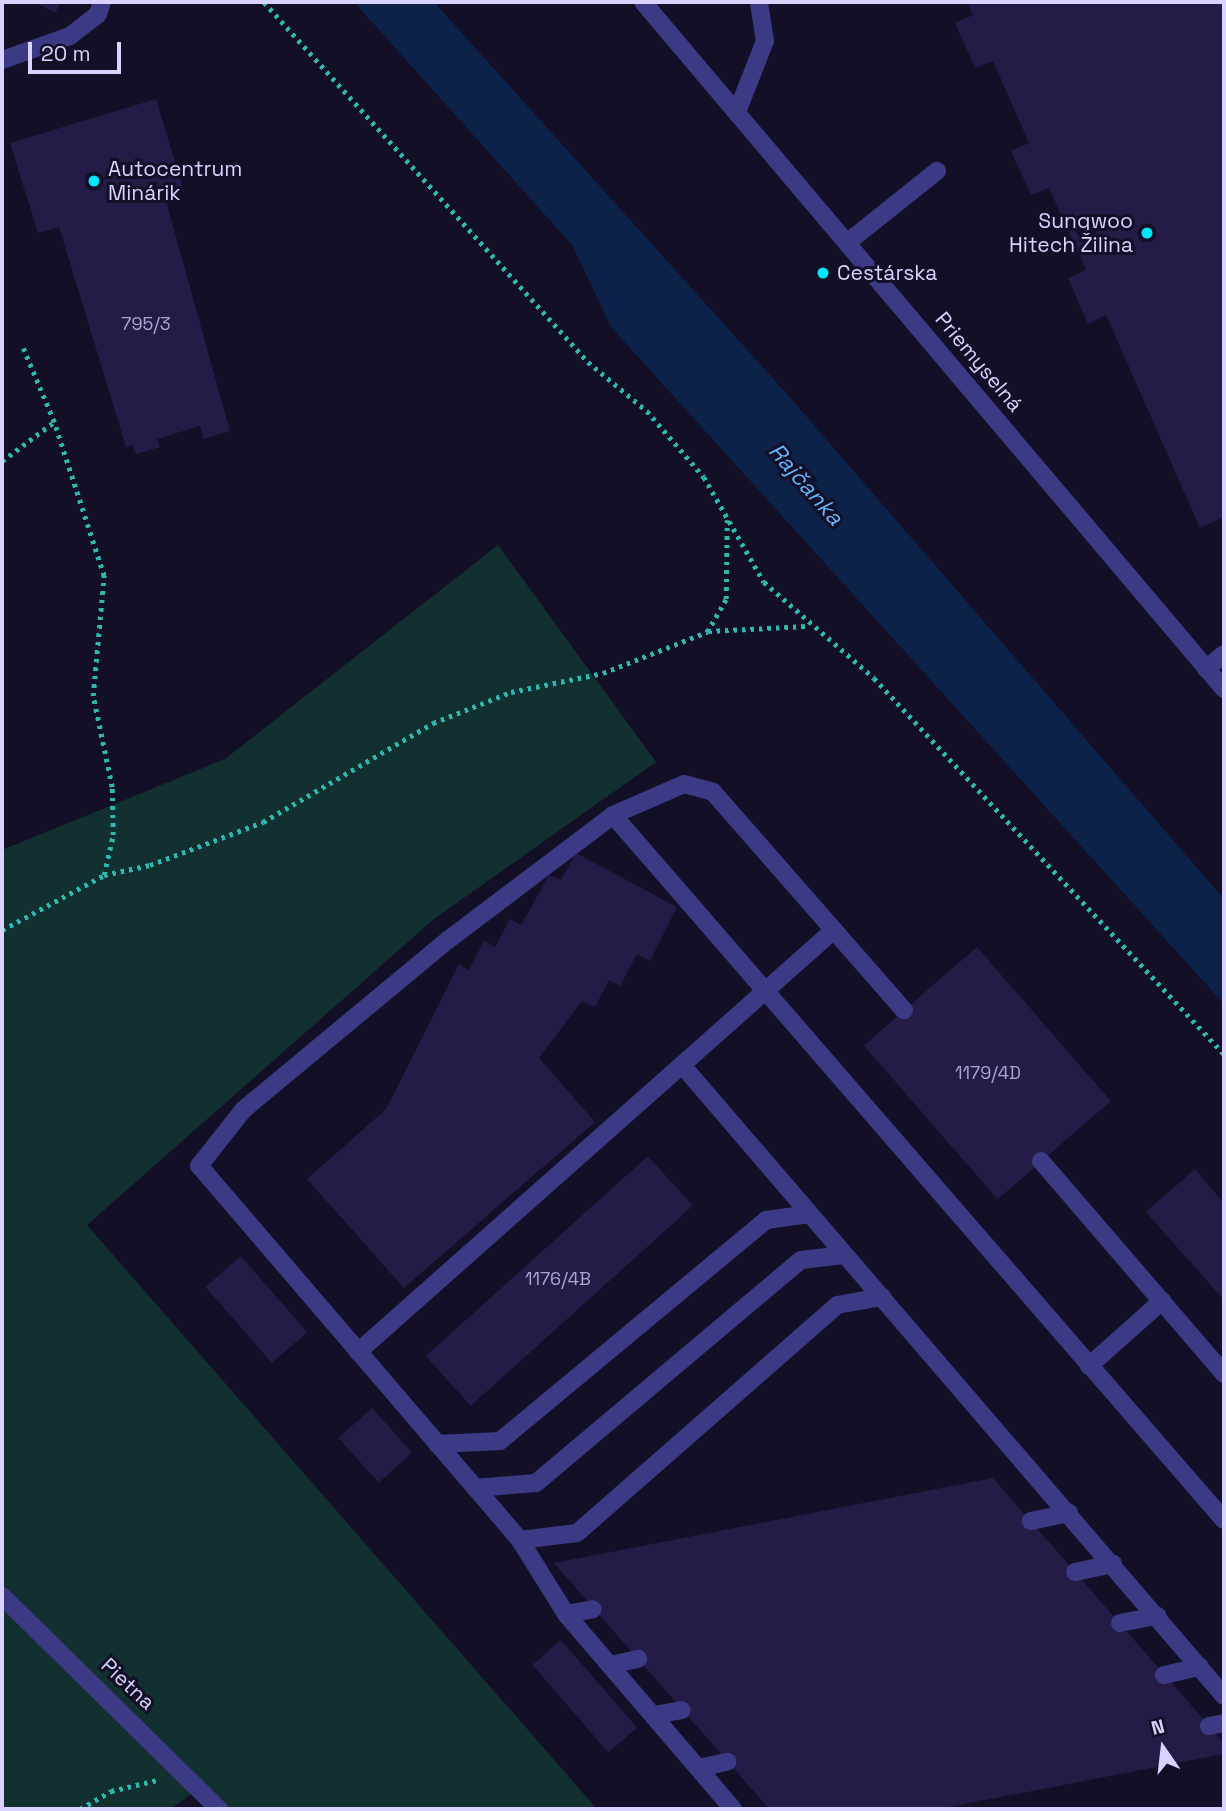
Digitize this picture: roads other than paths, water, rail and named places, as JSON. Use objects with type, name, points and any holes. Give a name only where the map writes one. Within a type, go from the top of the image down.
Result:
[{"type":"street","points":[[2,60],[70,36],[98,14],[102,2]]},
{"type":"street","name":"Priemyselná","points":[[643,2],[1224,689]]},
{"type":"street","points":[[737,111],[765,41],[764,3]]},
{"type":"street","points":[[848,242],[937,172]]},
{"type":"street","points":[[1206,669],[1224,654]]},
{"type":"street","points":[[733,1809],[566,1614],[520,1541],[199,1166],[243,1110],[613,815],[684,784],[713,792],[904,1010]]},
{"type":"street","points":[[613,815],[1224,1520]]},
{"type":"street","points":[[358,1352],[834,930]]},
{"type":"street","points":[[682,1065],[1224,1696]]},
{"type":"street","points":[[1041,1161],[1224,1374]]},
{"type":"street","points":[[437,1444],[500,1441],[766,1220],[810,1214]]},
{"type":"street","points":[[475,1488],[536,1483],[801,1261],[845,1255]]},
{"type":"street","points":[[520,1541],[577,1533],[837,1305],[882,1297]]},
{"type":"street","points":[[1090,1366],[1162,1301]]},
{"type":"street","points":[[1031,1521],[1069,1513]]},
{"type":"street","points":[[1075,1572],[1112,1564]]},
{"type":"street","name":"Pietna","points":[[2,1596],[188,1773],[219,1809]]},
{"type":"street","points":[[566,1614],[593,1609]]},
{"type":"street","points":[[1120,1623],[1157,1616]]},
{"type":"street","points":[[611,1665],[638,1659]]},
{"type":"street","points":[[1164,1675],[1200,1667]]},
{"type":"street","points":[[654,1715],[682,1710]]},
{"type":"street","points":[[698,1768],[727,1762]]},
{"type":"water","name":"Rajčanka","points":[[354,2],[434,2],[787,394],[1224,899],[1224,1004],[611,327],[572,245]]},
{"type":"place","name":"Autocentrum Minárik","points":[[94,181]]},
{"type":"place","name":"Sungwoo Hitech Žilina","points":[[1147,233]]},
{"type":"place","name":"Cestárska","points":[[823,273]]}]
